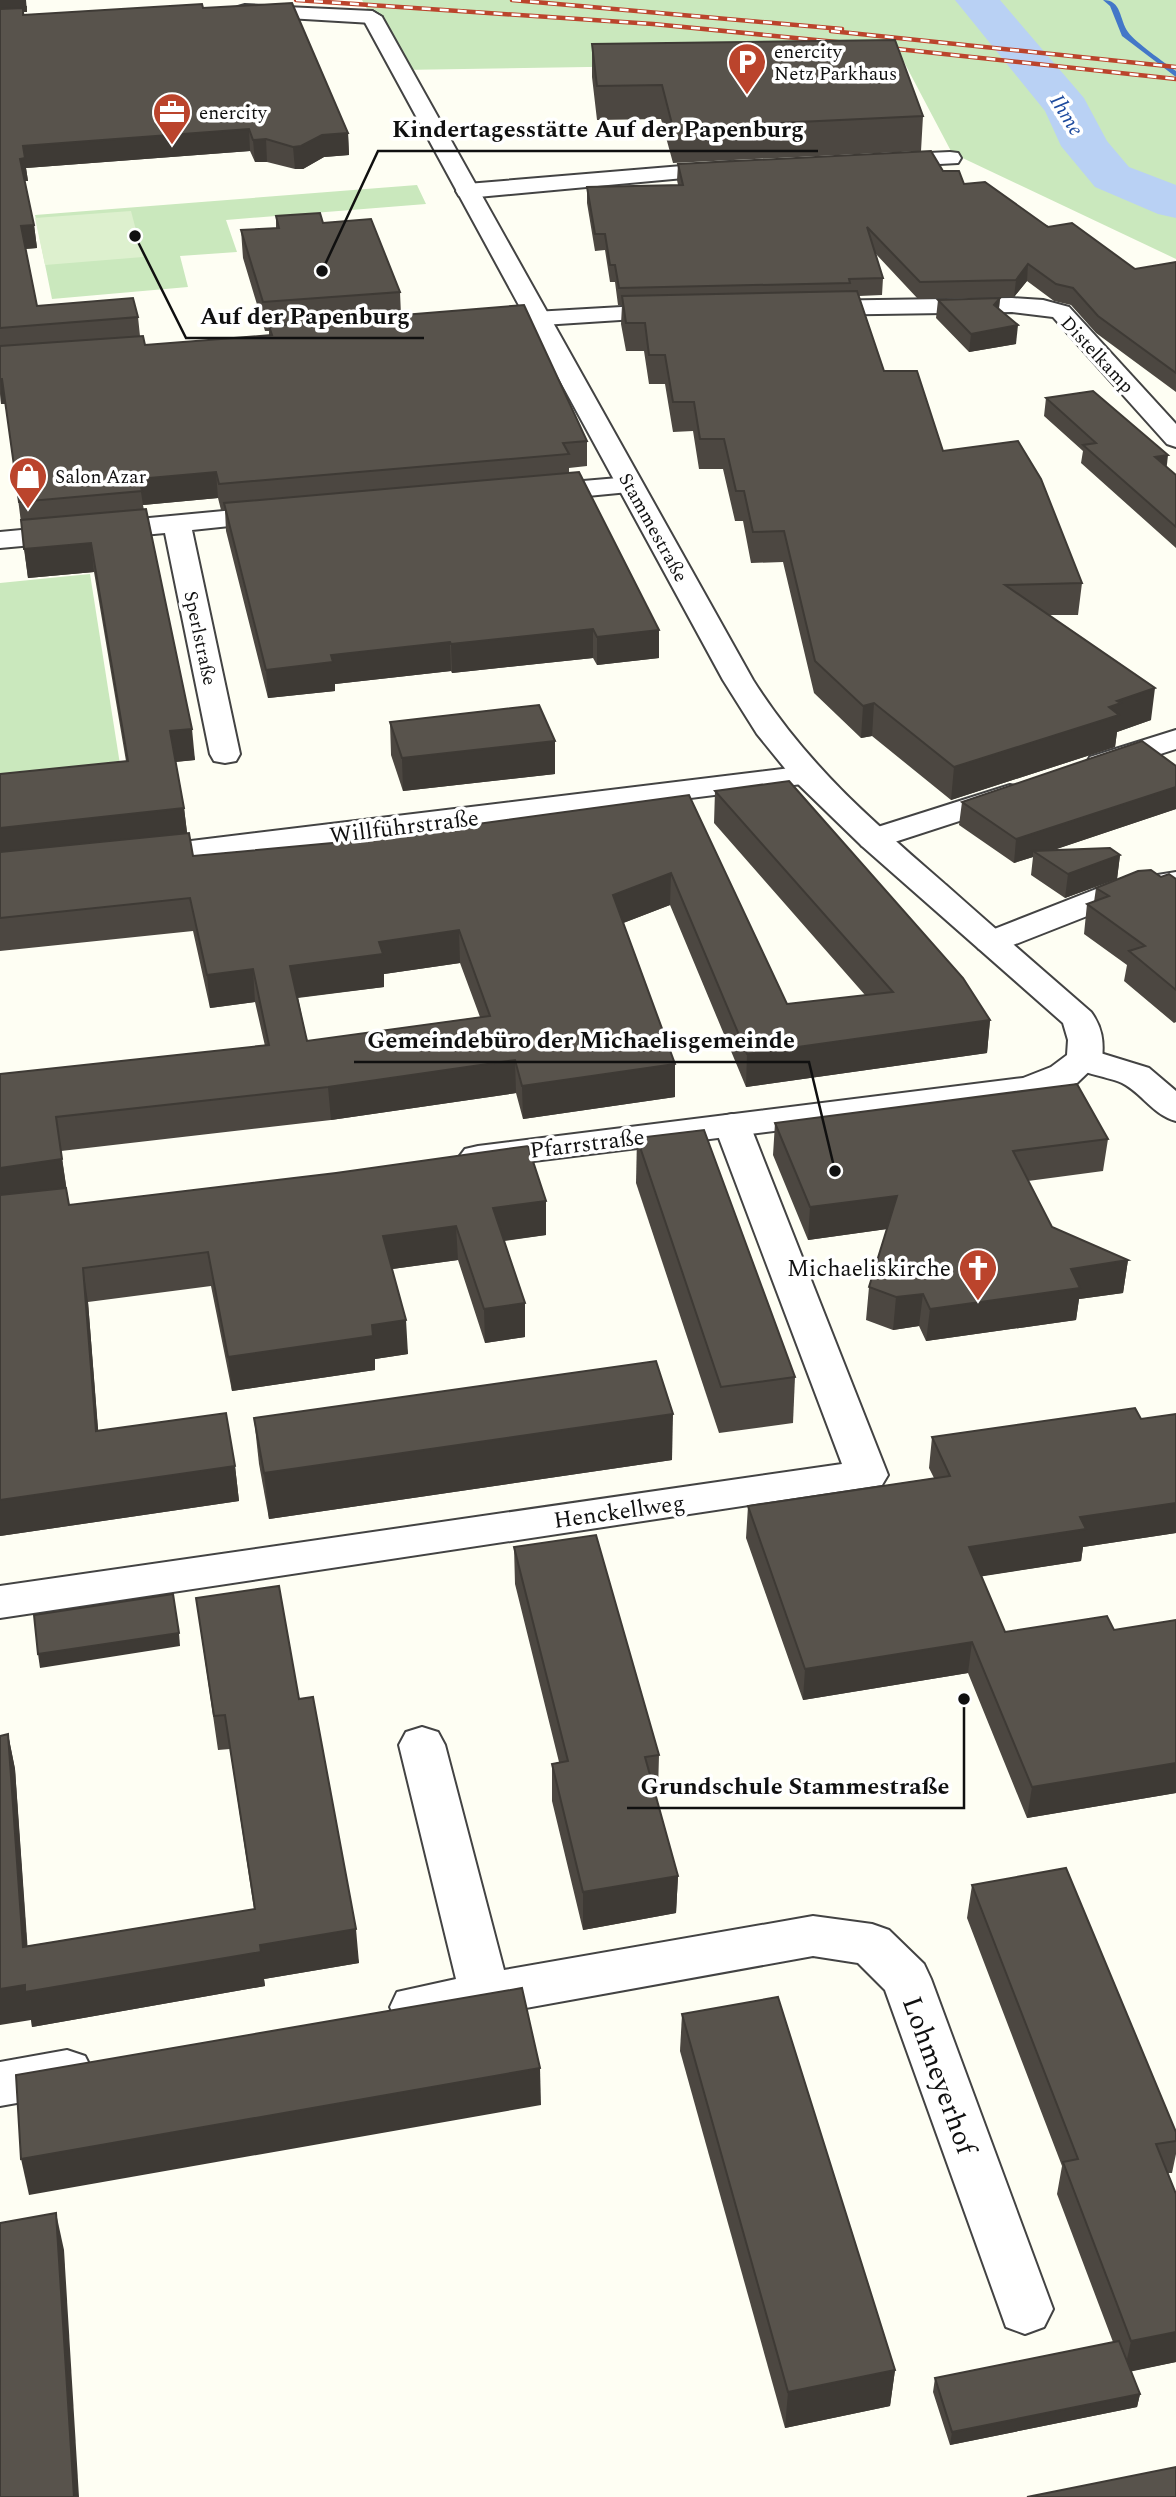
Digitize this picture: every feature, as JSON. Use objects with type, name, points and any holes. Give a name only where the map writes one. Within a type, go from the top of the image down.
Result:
[{"type":"street","points":[[230,10],[367,8]]},
{"type":"street","name":"Stammestraße","points":[[367,8],[738,680],[768,728],[807,775],[873,839],[1079,1019],[1086,1040],[1084,1059]]},
{"type":"street","points":[[868,162],[950,158]]},
{"type":"street","points":[[467,191],[744,167]]},
{"type":"street","name":"Distelkamp","points":[[788,309],[1012,305],[1043,307],[1061,312],[1176,439]]},
{"type":"street","points":[[473,323],[699,311]]},
{"type":"street","points":[[504,495],[630,485]]},
{"type":"street","points":[[0,540],[300,512]]},
{"type":"street","name":"Sperlstraße","points":[[177,523],[225,754]]},
{"type":"street","points":[[1070,774],[1176,739]]},
{"type":"street","name":"Willführstraße","points":[[110,861],[807,775]]},
{"type":"street","points":[[873,839],[1031,787]]},
{"type":"street","points":[[991,942],[1126,889],[1176,882]]},
{"type":"street","points":[[1084,1059],[1136,1076],[1176,1110]]},
{"type":"street","name":"Pfarrstraße","points":[[449,1161],[1028,1088],[1064,1075],[1084,1059]]},
{"type":"street","name":"Henckellweg","points":[[0,1602],[867,1475],[732,1125]]},
{"type":"street","points":[[422,1745],[485,1994]]},
{"type":"street","name":"Lohmeyerhof","points":[[377,2014],[813,1936],[872,1944],[906,1979],[1025,2309]]},
{"type":"street","points":[[0,2084],[108,2064]]},
{"type":"green space","points":[[362,0],[1176,0],[1176,259],[952,153],[904,62],[401,70]]},
{"type":"green space","points":[[417,185],[426,204],[226,220],[237,252],[180,256],[188,287],[52,299],[35,215]]},
{"type":"green space","points":[[131,211],[143,257],[45,265],[35,218]]},
{"type":"green space","points":[[90,574],[122,777],[0,790],[0,583]]},
{"type":"building","points":[[292,3],[348,133],[322,135],[301,146],[293,147],[266,139],[253,140],[249,129],[23,146],[25,158],[20,159],[34,225],[21,226],[37,306],[133,298],[138,317],[0,328],[0,9],[23,8],[23,15],[202,4],[203,8]]},
{"type":"building","points":[[895,40],[923,116],[673,128],[662,85],[597,86],[592,44]]},
{"type":"building","points":[[931,151],[943,171],[959,171],[964,184],[985,182],[1048,227],[1072,223],[1135,269],[1176,262],[1176,373],[1098,316],[1073,288],[1056,284],[1028,264],[1016,280],[920,282],[867,227],[883,278],[849,279],[850,283],[619,288],[615,265],[610,265],[605,234],[595,234],[587,187],[683,185],[678,164]]},
{"type":"building","points":[[320,213],[323,223],[371,219],[400,292],[263,302],[241,230],[279,228],[276,216]]},
{"type":"building","points":[[857,291],[884,371],[917,371],[943,451],[1018,441],[1041,479],[1082,583],[1005,585],[1155,688],[1117,701],[1121,703],[1109,707],[1119,715],[954,767],[874,703],[863,706],[815,661],[784,531],[753,532],[744,491],[736,491],[724,439],[700,439],[694,402],[673,402],[665,355],[649,355],[645,323],[626,323],[622,296]]},
{"type":"building","points":[[1000,298],[994,305],[1018,325],[971,334],[938,300]]},
{"type":"building","points":[[524,305],[587,441],[563,443],[569,454],[219,484],[216,472],[139,479],[142,491],[19,502],[0,379],[0,346],[143,336],[145,345],[272,335],[269,326]]},
{"type":"building","points":[[1093,391],[1168,455],[1155,457],[1176,475],[1176,527],[1083,445],[1096,443],[1046,398]]},
{"type":"building","points":[[579,472],[659,630],[597,637],[593,629],[450,642],[331,655],[333,662],[266,670],[224,503]]},
{"type":"building","points":[[146,509],[192,729],[170,731],[184,808],[0,828],[0,774],[128,761],[91,543],[24,549],[21,520]]},
{"type":"building","points":[[539,705],[555,741],[402,758],[390,722]]},
{"type":"building","points":[[1142,741],[1176,766],[1176,787],[1016,839],[962,802]]},
{"type":"building","points":[[789,781],[963,978],[990,1020],[747,1054],[671,873],[613,895],[675,1064],[522,1086],[515,1060],[328,1087],[56,1117],[62,1159],[0,1168],[0,1074],[269,1045],[253,969],[207,975],[190,898],[0,918],[0,852],[189,833],[193,856],[354,841],[689,795],[787,1004],[893,992],[715,791]],"holes":[[[459,930],[490,1016],[307,1041],[290,966],[383,954],[379,942]]]},
{"type":"building","points":[[1110,848],[1120,855],[1068,874],[1033,851]]},
{"type":"building","points":[[1151,870],[1161,877],[1169,874],[1176,879],[1176,990],[1129,951],[1145,946],[1087,904],[1109,896],[1096,888],[1138,871]]},
{"type":"building","points":[[1077,1084],[1108,1139],[1013,1151],[1052,1227],[1128,1260],[1071,1269],[1080,1288],[930,1309],[923,1294],[896,1297],[869,1287],[897,1196],[810,1207],[775,1123]]},
{"type":"building","points":[[704,1130],[795,1377],[721,1387],[637,1138]]},
{"type":"building","points":[[528,1146],[546,1201],[493,1208],[525,1303],[484,1309],[456,1226],[383,1236],[406,1320],[372,1325],[373,1336],[228,1357],[208,1252],[83,1268],[96,1431],[226,1413],[235,1466],[0,1500],[0,1195],[66,1188],[69,1205],[336,1173]]},
{"type":"building","points":[[656,1361],[673,1414],[264,1473],[254,1418]]},
{"type":"building","points":[[1135,1408],[1141,1419],[1176,1414],[1176,1503],[1080,1517],[1086,1529],[969,1547],[1005,1632],[1107,1616],[1114,1630],[1176,1620],[1176,1763],[1032,1787],[972,1642],[805,1669],[748,1506],[950,1476],[932,1437]]},
{"type":"building","points":[[596,1535],[659,1755],[645,1757],[678,1876],[583,1892],[552,1764],[568,1761],[514,1547]]},
{"type":"building","points":[[279,1586],[299,1699],[313,1697],[356,1929],[260,1945],[261,1952],[25,1992],[25,1985],[0,1989],[0,1736],[8,1734],[23,1947],[255,1909],[225,1715],[214,1716],[196,1598]]},
{"type":"building","points":[[173,1594],[179,1633],[38,1654],[34,1615]]},
{"type":"building","points":[[1066,1868],[1176,2132],[1176,2141],[1156,2144],[1176,2194],[1176,2332],[1131,2341],[1063,2162],[1078,2159],[972,1885]]},
{"type":"building","points":[[522,1988],[540,2068],[21,2159],[16,2075]]},
{"type":"building","points":[[778,1997],[895,2370],[788,2392],[682,2014]]},
{"type":"building","points":[[56,2213],[74,2497],[0,2497],[0,2223]]},
{"type":"building","points":[[1119,2341],[1140,2394],[952,2432],[935,2378]]},
{"type":"building","points":[[1176,2467],[1176,2497],[1027,2497]]},
{"type":"waterway","name":"Ihme","points":[[977,0],[1067,108],[1085,146],[1112,177],[1176,203]]},
{"type":"waterway","points":[[1106,0],[1113,5],[1125,34],[1176,75]]},
{"type":"railway","points":[[296,0],[653,24],[847,43]]},
{"type":"railway","points":[[512,0],[842,29]]},
{"type":"railway","points":[[831,31],[1176,67]]},
{"type":"railway","points":[[879,47],[1176,79]]},
{"type":"place","name":"enercity Netz Parkhaus","points":[[747,96]]},
{"type":"place","name":"enercity","points":[[172,146]]},
{"type":"place","name":"Auf der Papenburg","points":[[135,236]]},
{"type":"place","name":"Kindertagesstätte Auf der Papenburg","points":[[322,271]]},
{"type":"place","name":"Salon Azar","points":[[28,510]]},
{"type":"place","name":"Gemeindebüro der Michaelisgemeinde","points":[[835,1171]]},
{"type":"place","name":"Michaeliskirche","points":[[978,1302]]},
{"type":"place","name":"Grundschule Stammestraße","points":[[964,1699]]}]
